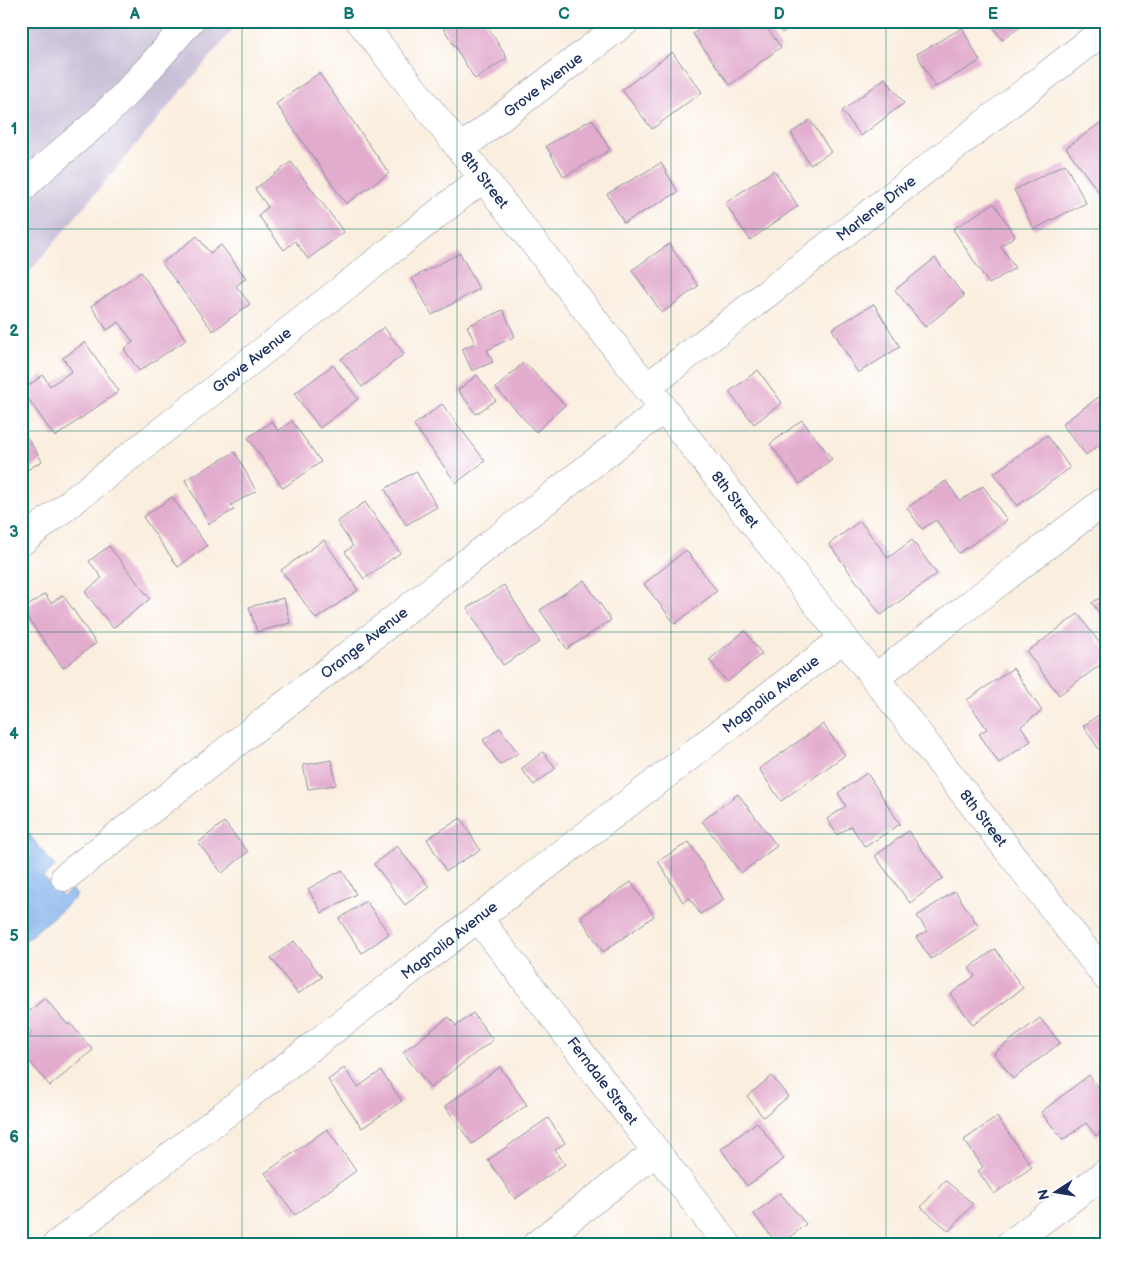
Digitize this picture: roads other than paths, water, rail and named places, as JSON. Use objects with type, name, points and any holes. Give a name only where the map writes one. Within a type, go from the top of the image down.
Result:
[{"type":"street","points":[[21,189],[132,87],[190,21]]},
{"type":"street","name":"8th Street","points":[[360,21],[875,678],[1107,978]]},
{"type":"street","name":"Grove Avenue","points":[[460,149],[626,21]]},
{"type":"street","name":"Marlene Drive","points":[[646,388],[1107,28]]},
{"type":"street","name":"Grove Avenue","points":[[21,542],[482,178]]},
{"type":"street","name":"Orange Avenue","points":[[65,877],[663,409]]},
{"type":"street","points":[[875,678],[1107,499]]},
{"type":"street","name":"Magnolia Avenue","points":[[57,1244],[478,918],[844,639]]},
{"type":"street","name":"Ferndale Street","points":[[478,918],[727,1244]]},
{"type":"street","points":[[537,1244],[656,1152]]},
{"type":"street","points":[[1010,1244],[1107,1172]]},
{"type":"water","points":[[21,824],[55,867],[43,877],[63,896],[72,889],[77,896],[21,944]]}]
